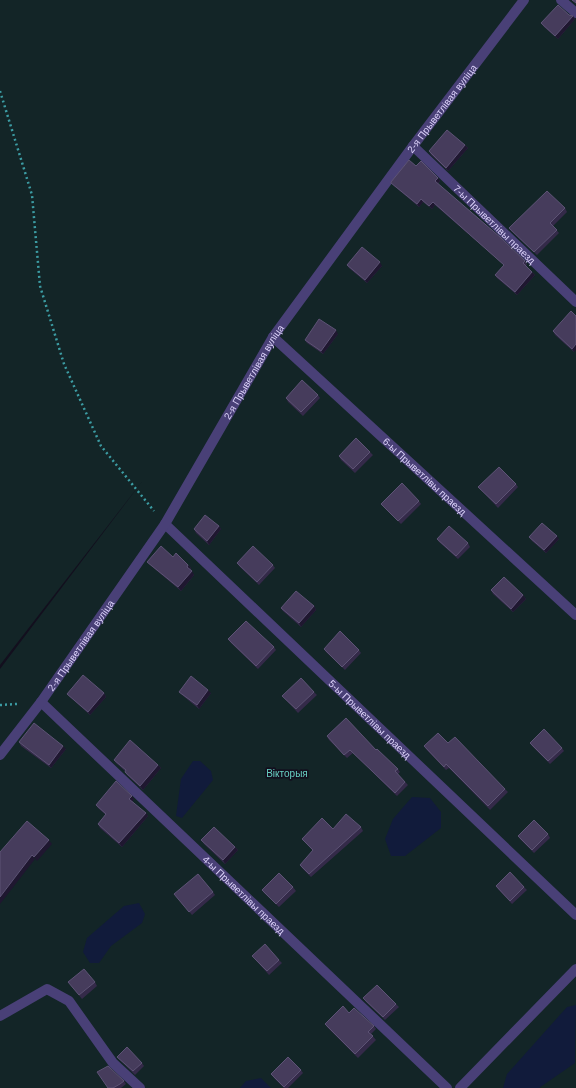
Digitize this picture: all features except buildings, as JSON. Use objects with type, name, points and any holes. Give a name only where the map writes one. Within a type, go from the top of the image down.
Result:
[{"type":"lane","name":"2-я Прыветлівая вуліца","points":[[0,755],[41,702],[165,524],[273,337],[413,146],[524,0]]},
{"type":"lane","points":[[561,0],[576,13]]},
{"type":"lane","name":"7-ы Прыветлівы праезд","points":[[413,146],[576,302]]},
{"type":"lane","name":"6-ы Прыветлівы праезд","points":[[273,337],[576,615]]},
{"type":"lane","name":"5-ы Прыветлівы праезд","points":[[165,524],[576,915]]},
{"type":"lane","name":"4-ы Прыветлівы праезд","points":[[41,702],[447,1088]]},
{"type":"lane","points":[[460,1088],[576,969]]},
{"type":"lane","points":[[0,1016],[47,989],[69,1001],[113,1063],[140,1088]]},
{"type":"path","points":[[0,91],[32,195],[40,286],[64,364],[101,446],[165,524]]},
{"type":"green space","name":"Вікторыя","points":[[0,0],[576,0],[576,1088],[0,1088],[0,669],[144,479],[0,665]]},
{"type":"water","points":[[193,761],[200,761],[211,771],[213,780],[182,818],[176,816],[181,779]]},
{"type":"water","points":[[412,797],[430,798],[441,812],[441,828],[405,856],[391,856],[385,839],[393,819]]},
{"type":"water","points":[[139,903],[145,914],[142,923],[111,946],[99,963],[90,963],[83,952],[87,938],[124,906]]},
{"type":"water","points":[[576,1005],[575,1063],[539,1088],[503,1088],[507,1074],[567,1007]]},
{"type":"water","points":[[261,1078],[271,1088],[240,1088],[246,1081]]}]
